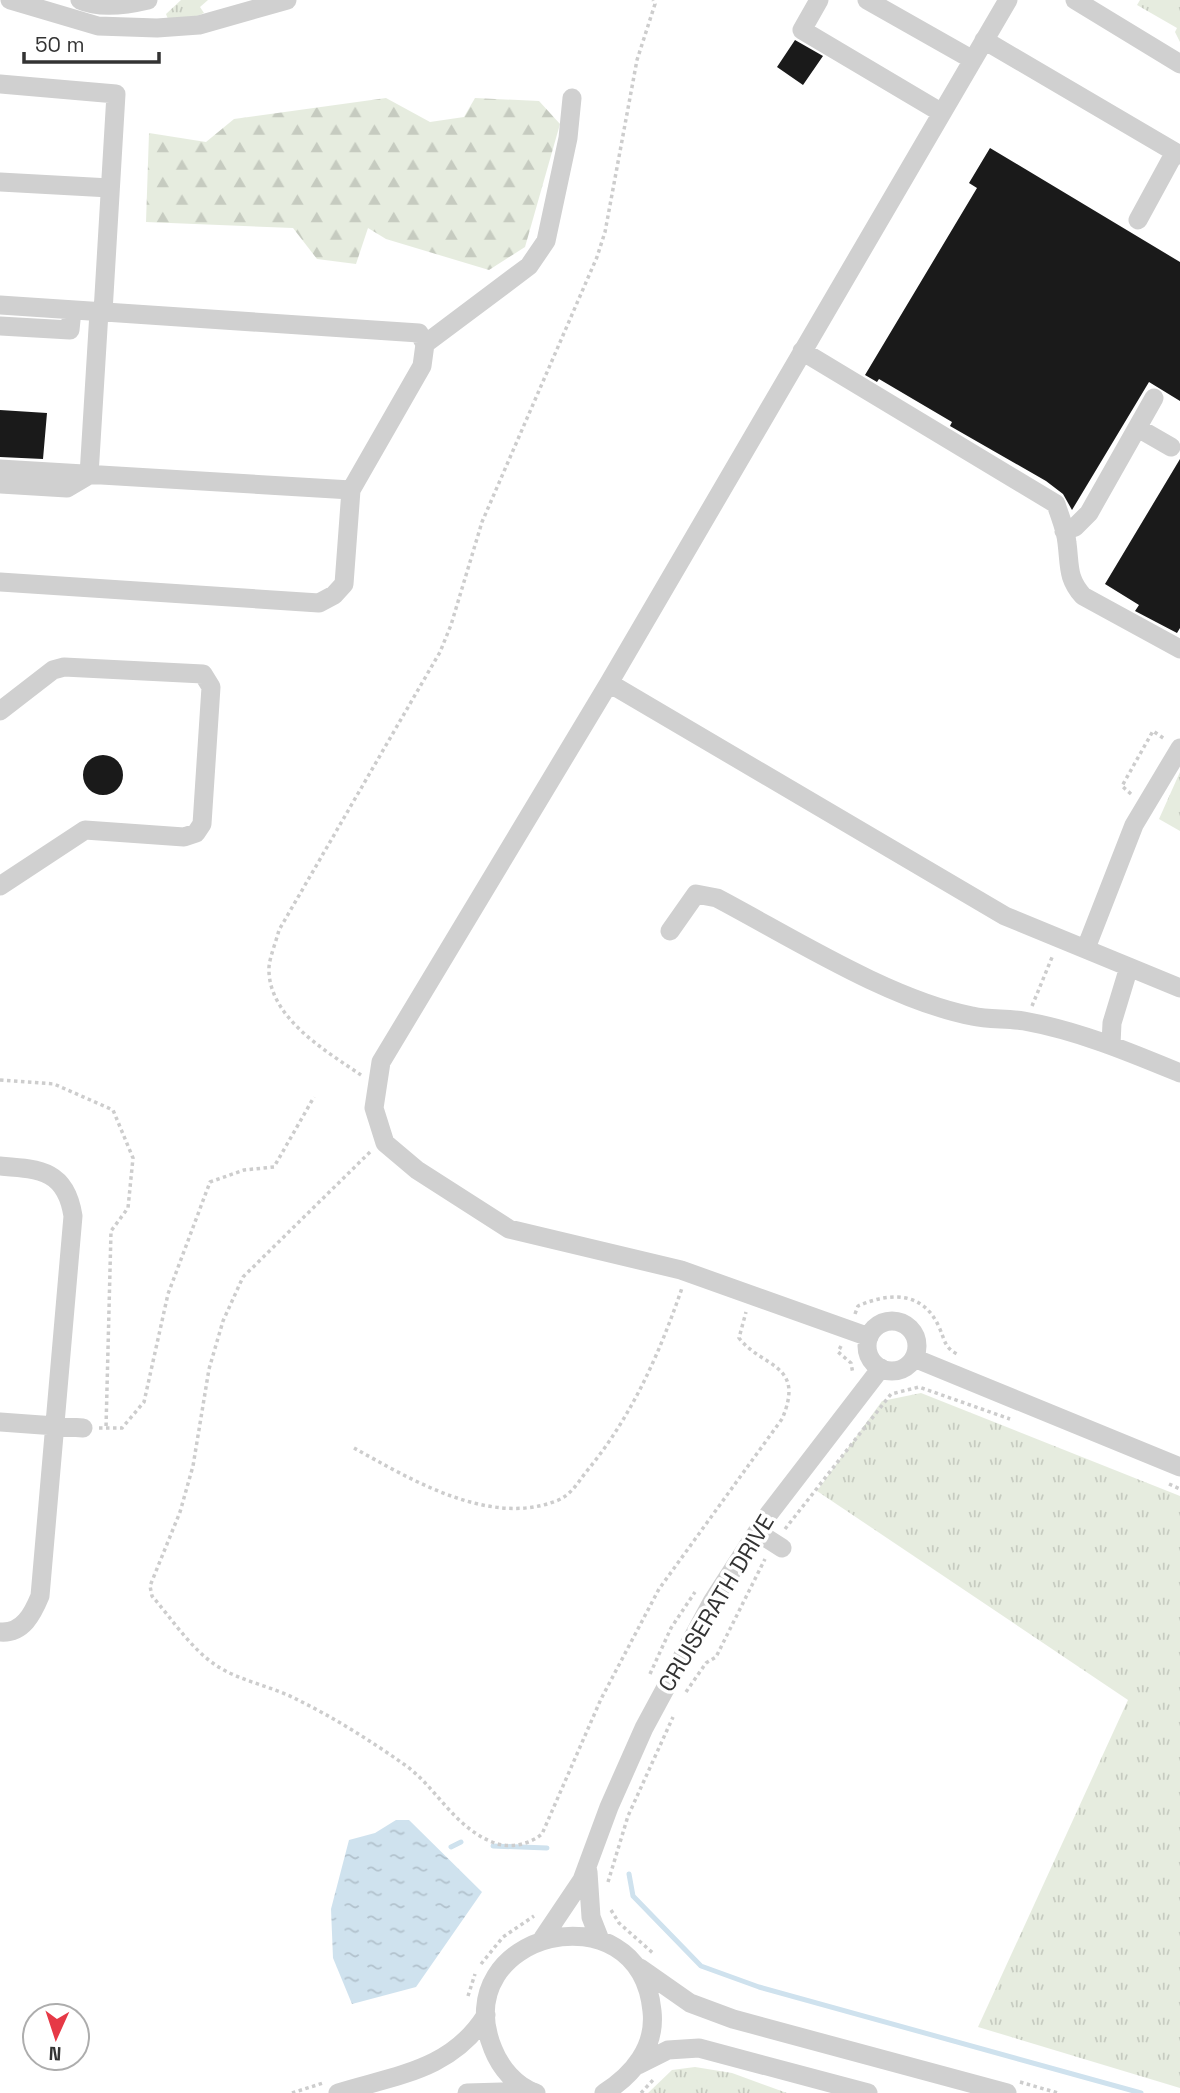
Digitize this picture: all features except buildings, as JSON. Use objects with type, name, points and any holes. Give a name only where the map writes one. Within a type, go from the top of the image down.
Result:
[{"type":"street","points":[[10,0],[98,26],[157,28],[199,25],[256,4],[287,0]]},
{"type":"street","points":[[80,0],[88,4],[128,5],[148,0]]},
{"type":"street","points":[[819,0],[802,30],[942,113]]},
{"type":"street","points":[[867,0],[973,60]]},
{"type":"street","points":[[869,1337],[688,1273],[509,1229],[417,1170],[383,1138],[374,1108],[380,1062],[609,683],[1008,0]]},
{"type":"street","points":[[1074,0],[1180,64]]},
{"type":"street","points":[[984,40],[1178,154],[1138,220]]},
{"type":"street","points":[[0,84],[116,94],[89,475]]},
{"type":"street","points":[[425,344],[529,266],[546,242],[568,138],[572,98]]},
{"type":"street","points":[[0,182],[110,188]]},
{"type":"street","points":[[0,305],[419,332],[425,344],[422,366],[351,490],[344,584],[334,595],[319,603],[0,582]]},
{"type":"street","points":[[0,326],[70,330],[72,310]]},
{"type":"street","points":[[802,351],[1056,505],[1065,531],[1068,574],[1083,596],[1180,649]]},
{"type":"street","points":[[1065,531],[1075,527],[1089,513],[1154,398]]},
{"type":"street","points":[[1138,428],[1171,447]]},
{"type":"street","points":[[0,469],[351,490]]},
{"type":"street","points":[[0,484],[67,488],[89,475]]},
{"type":"street","points":[[0,711],[53,670],[64,667],[203,674],[211,687],[202,824],[196,833],[184,837],[85,830],[0,886]]},
{"type":"street","points":[[609,683],[1006,916],[1180,988]]},
{"type":"street","points":[[1086,948],[1134,825],[1180,748]]},
{"type":"street","points":[[670,931],[696,894],[717,898],[852,970],[910,995],[971,1016],[1026,1021],[1111,1044],[1180,1073]]},
{"type":"street","points":[[1111,1044],[1112,1023],[1129,967]]},
{"type":"street","points":[[0,1166],[35,1169],[57,1178],[70,1196],[74,1216],[40,1595],[30,1619],[9,1633],[0,1632]]},
{"type":"street","points":[[894,1321],[902,1323],[909,1328],[917,1342],[914,1358],[896,1370],[881,1368],[868,1352],[869,1337],[879,1324],[894,1321]]},
{"type":"street","points":[[914,1358],[1180,1467]]},
{"type":"street","name":"CRUISERATH DRIVE","points":[[543,1938],[582,1880],[609,1807],[644,1728],[712,1602],[757,1532],[819,1446],[881,1368]]},
{"type":"street","points":[[0,1422],[83,1428]]},
{"type":"street","points":[[757,1532],[778,1545]]},
{"type":"street","name":"CRUISERATH DRIVE","points":[[590,1861],[586,1879],[591,1917],[600,1940]]},
{"type":"street","points":[[533,2092],[512,2078],[497,2060],[488,2038],[486,2015],[490,1990],[502,1967],[520,1950],[543,1938],[572,1934],[600,1940],[690,2003],[733,2019],[1011,2087]]},
{"type":"street","points":[[604,2093],[619,2087],[638,2065],[650,2040],[653,2012],[646,1984],[631,1961]]},
{"type":"street","points":[[334,2087],[430,2065],[457,2051],[474,2034],[486,2015]]},
{"type":"street","points":[[638,2065],[668,2050],[699,2048],[868,2093]]},
{"type":"street","points":[[467,2093],[533,2092]]},
{"type":"path","points":[[377,1087],[297,1026],[275,998],[269,968],[279,930],[440,652],[451,625],[482,522],[597,257],[605,232],[637,60],[655,4],[653,0]]},
{"type":"path","points":[[1026,1021],[1054,953]]},
{"type":"path","points":[[0,1080],[54,1084],[113,1110],[133,1158],[128,1209],[111,1231],[106,1428]]},
{"type":"path","points":[[83,1428],[122,1428],[144,1402],[168,1294],[210,1182],[244,1170],[274,1167],[313,1097]]},
{"type":"path","points":[[383,1138],[243,1277],[223,1321],[209,1369],[193,1466],[180,1512],[150,1586],[152,1596],[203,1655],[218,1667],[295,1699],[390,1755],[409,1768],[469,1829],[494,1844],[533,1842],[542,1834],[601,1699],[659,1589],[782,1419],[789,1402],[786,1382],[779,1367],[745,1346],[739,1338],[751,1296]]},
{"type":"path","points":[[354,1448],[439,1490],[489,1506],[522,1507],[555,1502],[569,1494],[612,1441],[666,1335],[688,1273]]},
{"type":"path","points":[[858,1306],[879,1297],[898,1295],[915,1300],[930,1311],[948,1349],[961,1356]]},
{"type":"path","points":[[680,1700],[706,1664],[716,1657],[730,1633],[738,1608],[778,1545],[891,1394],[919,1387],[1016,1422]]},
{"type":"path","points":[[1158,1480],[1180,1489]]},
{"type":"path","points":[[608,1886],[628,1816],[675,1712]]},
{"type":"path","points":[[607,1899],[619,1923],[645,1944],[657,1959]]},
{"type":"path","points":[[466,2007],[471,1985],[485,1957],[503,1937],[540,1911]]},
{"type":"path","points":[[641,2093],[656,2077]]},
{"type":"path","points":[[292,2093],[334,2087]]},
{"type":"path","points":[[1011,2087],[1058,2093]]},
{"type":"green space","points":[[181,0],[208,0],[200,7],[204,13],[190,19],[168,19],[166,14]]},
{"type":"green space","points":[[1140,0],[1180,0],[1180,42],[1175,32],[1177,28],[1137,5]]},
{"type":"green space","points":[[386,98],[430,122],[464,117],[475,98],[539,101],[560,124],[525,247],[489,270],[386,239],[368,228],[356,264],[317,259],[293,228],[146,222],[149,133],[206,142],[234,119]]},
{"type":"green space","points":[[1180,772],[1180,831],[1159,819]]},
{"type":"green space","points":[[921,1393],[1180,1496],[1180,2088],[978,2027],[1128,1700],[817,1491],[882,1401]]},
{"type":"green space","points":[[695,2067],[732,2073],[787,2093],[648,2093],[672,2070]]},
{"type":"water","points":[[396,1820],[409,1820],[482,1892],[416,1987],[352,2004],[333,1958],[331,1909],[349,1840],[375,1833]]},
{"type":"waterway","points":[[451,1847],[461,1842]]},
{"type":"waterway","points":[[493,1846],[547,1848]]},
{"type":"waterway","points":[[629,1874],[633,1896],[701,1966],[759,1987],[1141,2093]]}]
